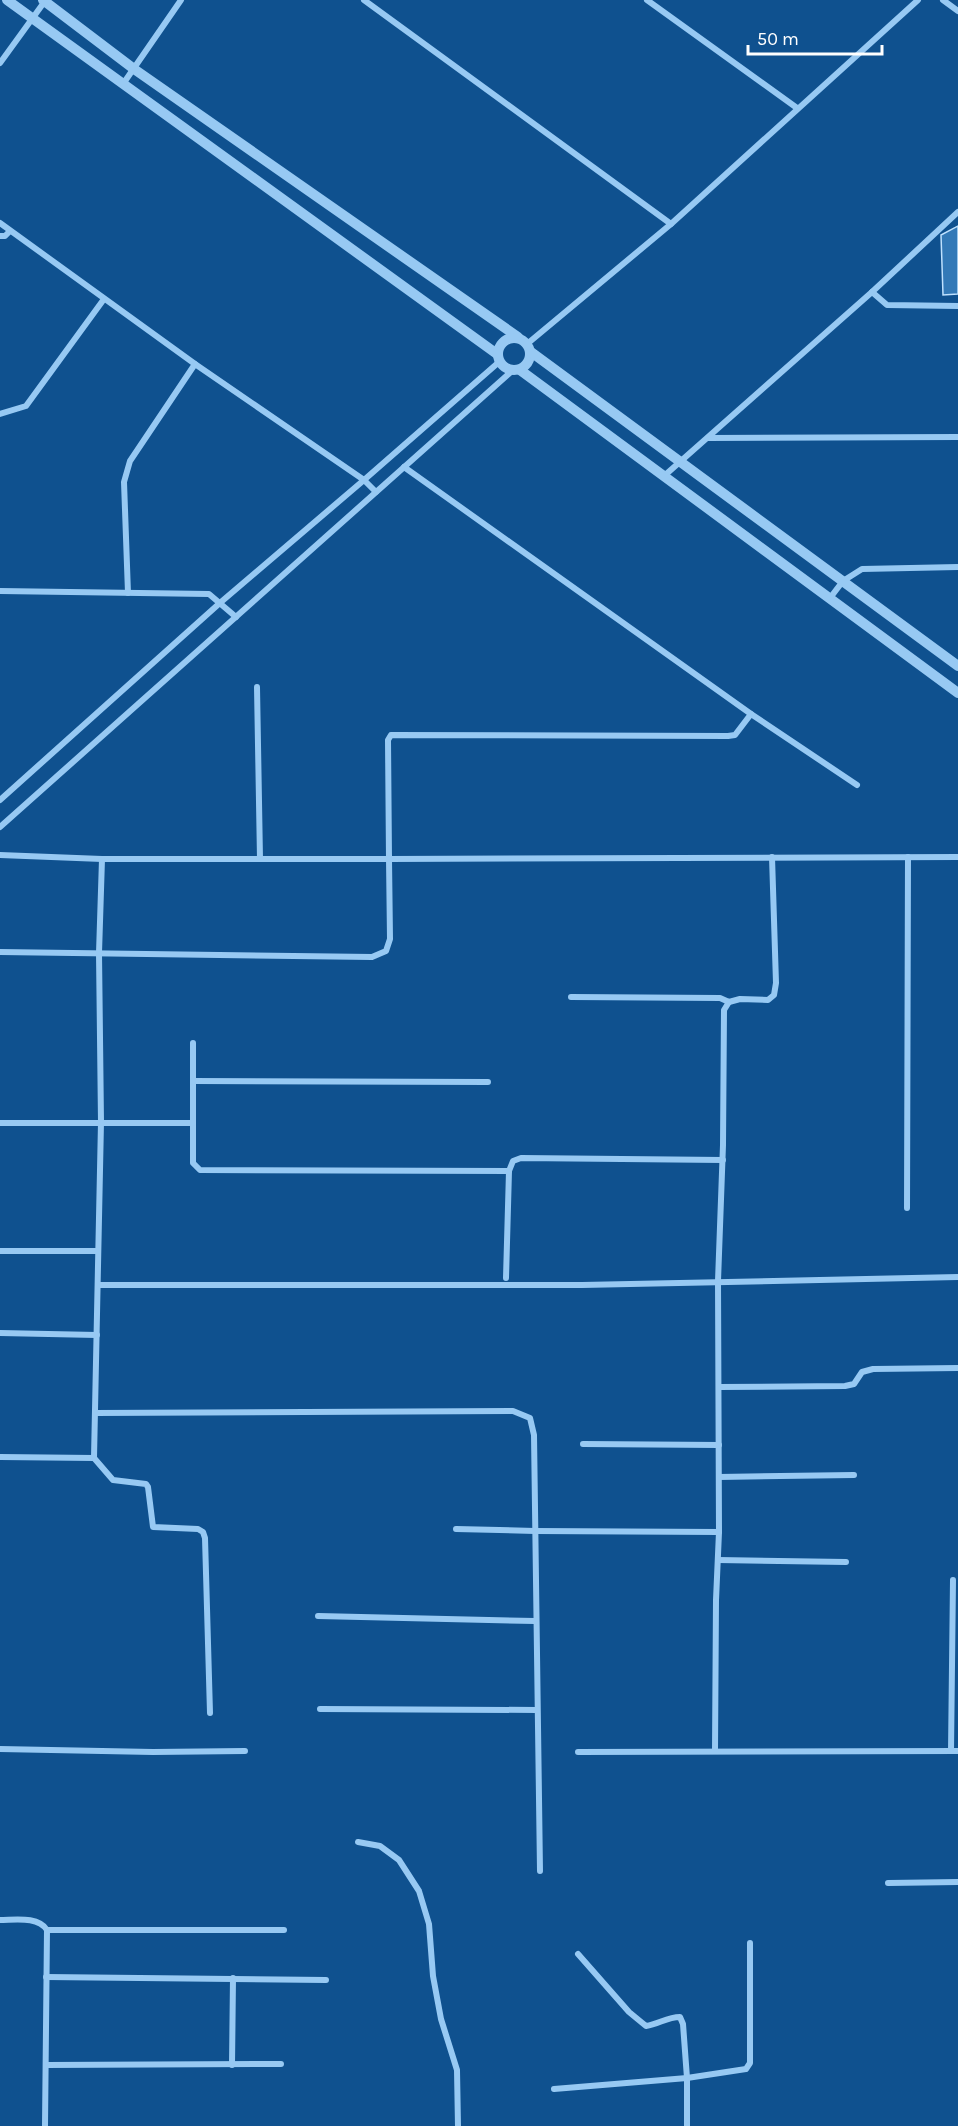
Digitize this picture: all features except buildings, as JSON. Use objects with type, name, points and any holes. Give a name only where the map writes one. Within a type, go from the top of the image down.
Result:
[{"type":"street","points":[[7,0],[498,358],[504,368],[516,370],[958,693]]},
{"type":"street","points":[[123,84],[181,0]]},
{"type":"street","points":[[364,0],[671,224]]},
{"type":"street","points":[[647,0],[797,108]]},
{"type":"street","points":[[525,344],[671,224],[918,0]]},
{"type":"street","points":[[943,0],[958,11]]},
{"type":"street","points":[[0,63],[44,1],[134,69],[525,344],[958,666]]},
{"type":"street","points":[[664,476],[872,292],[958,212]]},
{"type":"street","points":[[0,223],[195,364],[364,480],[376,492]]},
{"type":"street","points":[[0,236],[5,236],[10,231]]},
{"type":"street","points":[[872,292],[887,305],[958,306]]},
{"type":"street","points":[[0,414],[26,406],[105,299]]},
{"type":"street","points":[[0,800],[221,602],[364,480],[498,358],[500,344],[507,338],[525,344]]},
{"type":"street","points":[[0,827],[404,467],[528,362],[525,344]]},
{"type":"street","points":[[128,593],[124,482],[127,471],[130,461],[195,364]]},
{"type":"street","points":[[708,438],[958,437]]},
{"type":"street","points":[[404,467],[751,714],[857,785]]},
{"type":"street","points":[[830,598],[843,581],[862,569],[958,567]]},
{"type":"street","points":[[0,591],[209,594],[236,617]]},
{"type":"street","points":[[257,687],[260,859]]},
{"type":"street","points":[[0,952],[372,957],[386,951],[390,939],[388,740],[391,735],[728,736],[735,735],[751,714]]},
{"type":"street","points":[[0,855],[102,859],[958,857]]},
{"type":"street","points":[[571,997],[720,998],[729,1002],[740,999],[768,1000],[774,995],[776,983],[772,857]]},
{"type":"street","points":[[907,1208],[908,857]]},
{"type":"street","points":[[102,859],[99,952],[101,1122],[94,1458],[113,1480],[148,1487],[153,1527],[198,1529],[203,1532],[206,1550],[210,1713]]},
{"type":"street","points":[[715,1750],[719,1532],[718,1281],[723,1160],[724,1010],[729,1002]]},
{"type":"street","points":[[193,1043],[193,1163],[200,1170],[509,1171]]},
{"type":"street","points":[[193,1081],[488,1082]]},
{"type":"street","points":[[0,1123],[192,1123]]},
{"type":"street","points":[[506,1278],[509,1171],[513,1161],[521,1158],[723,1160]]},
{"type":"street","points":[[0,1251],[98,1251]]},
{"type":"street","points":[[98,1285],[582,1285],[958,1277]]},
{"type":"street","points":[[0,1333],[97,1335]]},
{"type":"street","points":[[719,1387],[845,1386],[854,1384],[862,1372],[873,1369],[958,1368]]},
{"type":"street","points":[[95,1413],[513,1411],[530,1418],[534,1436],[540,1871]]},
{"type":"street","points":[[583,1444],[719,1445]]},
{"type":"street","points":[[0,1457],[94,1458]]},
{"type":"street","points":[[719,1476],[854,1475]]},
{"type":"street","points":[[456,1529],[719,1532]]},
{"type":"street","points":[[718,1560],[846,1562]]},
{"type":"street","points":[[578,1752],[955,1751],[953,1580]]},
{"type":"street","points":[[318,1616],[536,1622]]},
{"type":"street","points":[[320,1709],[537,1710]]},
{"type":"street","points":[[0,1749],[245,1751]]},
{"type":"street","points":[[358,1842],[380,1845],[399,1860],[419,1891],[429,1924],[433,1976],[441,2019],[457,2070],[458,2126]]},
{"type":"street","points":[[888,1883],[958,1882]]},
{"type":"street","points":[[0,1920],[36,1921],[44,1924],[47,1930],[45,2126]]},
{"type":"street","points":[[47,1930],[284,1930]]},
{"type":"street","points":[[554,2089],[687,2078],[746,2069],[750,2063],[750,1943]]},
{"type":"street","points":[[578,1954],[629,2012],[646,2026],[659,2024],[670,2017],[680,2017],[683,2024],[687,2078],[687,2126]]},
{"type":"street","points":[[46,1977],[326,1980]]},
{"type":"street","points":[[232,2065],[233,1978]]},
{"type":"street","points":[[46,2066],[281,2064]]}]
